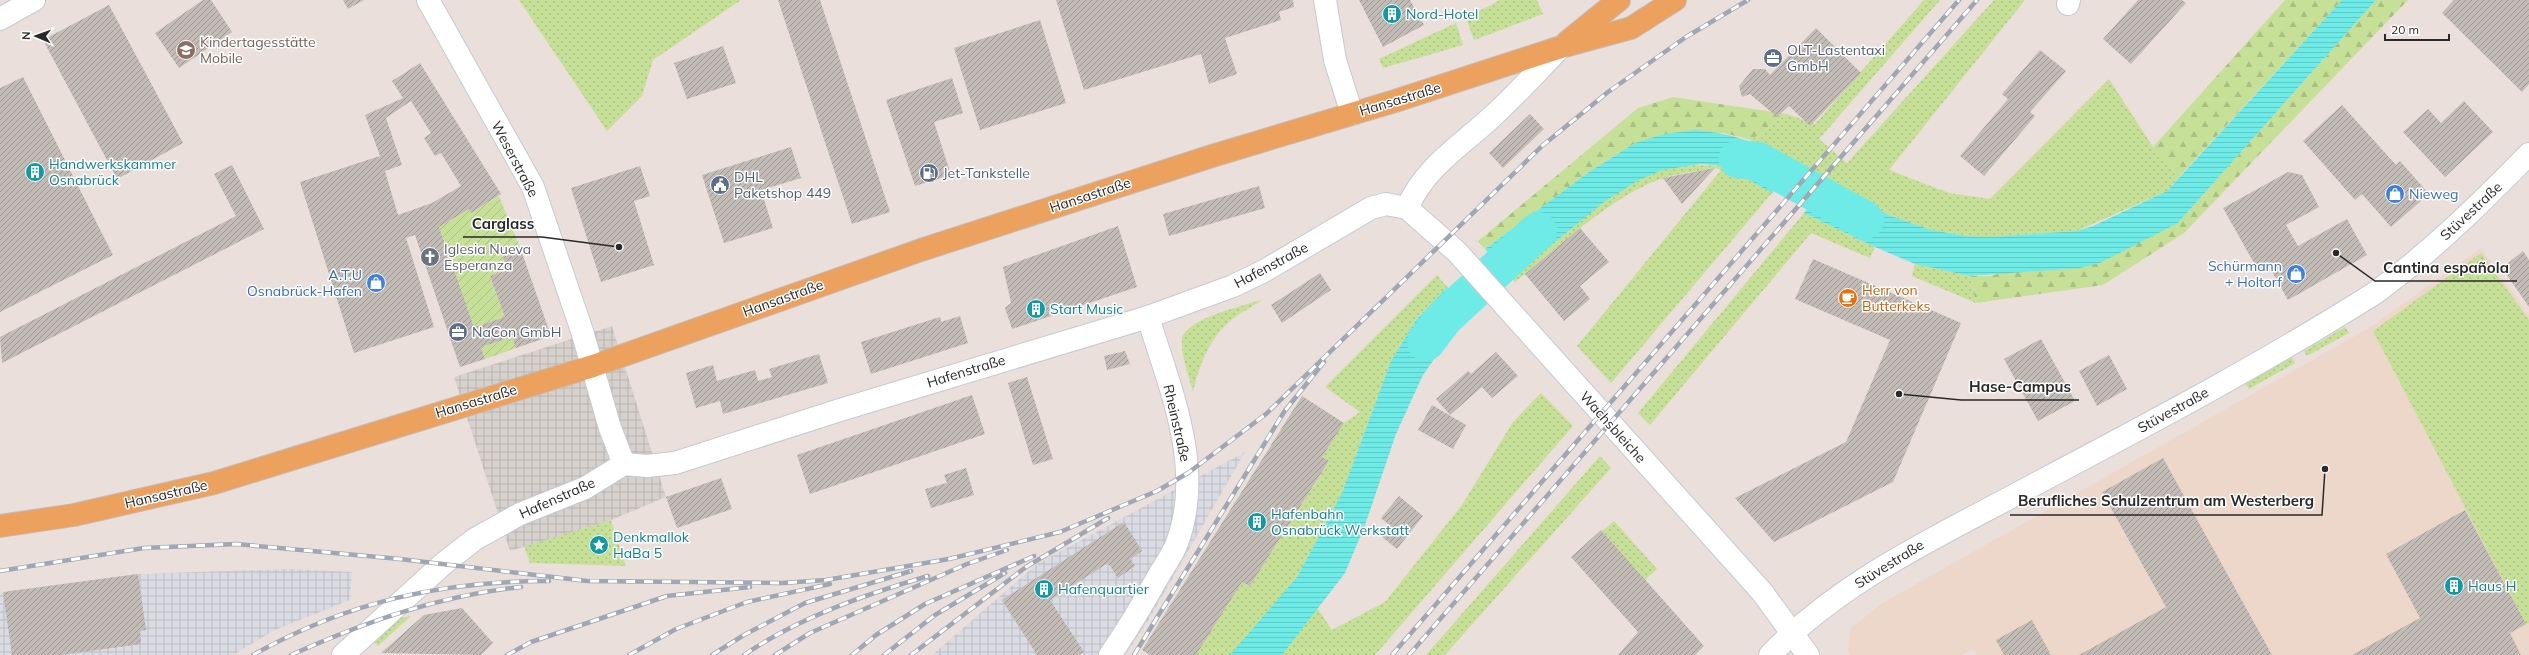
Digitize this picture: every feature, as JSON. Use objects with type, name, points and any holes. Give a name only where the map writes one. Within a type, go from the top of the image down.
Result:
[{"type":"main road","name":"Hansastraße","points":[[1561,47],[1619,0]]},
{"type":"main road","name":"Hansastraße","points":[[0,526],[82,513],[214,483],[593,366],[921,250],[1205,158],[1352,114],[1561,47],[1631,28],[1675,0]]},
{"type":"street","points":[[0,19],[34,0]]},
{"type":"street","name":"Weserstraße","points":[[428,0],[533,187],[593,366],[610,428],[624,464]]},
{"type":"street","points":[[1325,0],[1335,60],[1352,114]]},
{"type":"street","points":[[1407,208],[1416,188],[1431,169],[1496,113],[1561,47]]},
{"type":"street","name":"Stüvestraße","points":[[1770,655],[1793,631],[1863,578],[1926,541],[2178,407],[2375,293],[2404,272],[2466,219],[2529,154]]},
{"type":"street","name":"Hafenstraße","points":[[343,655],[443,564],[475,539],[520,514],[585,488],[624,464],[647,466],[675,463],[848,408],[1148,317],[1233,286],[1264,271],[1371,208],[1386,204],[1407,208]]},
{"type":"street","name":"Wachsbleiche","points":[[1407,208],[1464,259],[1762,592],[1793,631],[1808,655]]},
{"type":"street","name":"Rheinstraße","points":[[1110,655],[1135,618],[1177,544],[1188,502],[1188,473],[1183,435],[1148,317]]},
{"type":"shaded area","points":[[2481,248],[2529,315],[2529,655],[1977,655],[1974,649],[1960,655],[1850,655],[1848,651],[1850,629],[1881,604],[2369,328]]},
{"type":"shaded area","points":[[612,326],[666,497],[611,520],[510,551],[454,377]]},
{"type":"shaded area","points":[[1245,452],[1148,621],[1125,655],[932,655],[1037,564]]},
{"type":"shaded area","points":[[289,569],[352,572],[350,600],[275,630],[233,655],[0,655],[0,593],[138,574]]},
{"type":"green space","points":[[519,0],[741,0],[653,60],[642,96],[607,131]]},
{"type":"green space","points":[[1500,0],[1537,0],[1543,14],[1474,40],[1466,18]]},
{"type":"green space","points":[[1924,0],[1940,0],[1819,139],[1847,163],[1994,0],[2025,0],[1889,170],[1949,193],[1990,199],[2109,79],[2153,147],[2178,178],[2167,191],[2077,231],[1990,237],[1966,236],[1931,230],[1891,216],[1828,186],[1784,159],[1744,176],[1772,193],[1611,383],[1577,346],[1721,170],[1715,168],[1683,173],[1664,178],[1625,196],[1586,224],[1515,282],[1511,278],[1600,203],[1640,179],[1668,168],[1700,165],[1724,166],[1751,140],[1787,114],[1815,124]]},
{"type":"green space","points":[[2285,0],[2342,0],[2178,178],[2153,147]]},
{"type":"green space","points":[[2376,0],[2408,0],[2184,233],[2103,285],[1976,303],[1970,276],[1990,276],[2178,223]]},
{"type":"green space","points":[[1456,23],[1463,45],[1383,68],[1379,59]]},
{"type":"green space","points":[[1673,97],[1787,114],[1751,140],[1724,133],[1635,143],[1589,172],[1485,249],[1478,241],[1638,108]]},
{"type":"green space","points":[[499,196],[521,250],[503,257],[507,270],[490,276],[505,317],[474,327],[439,227],[469,209],[471,213]]},
{"type":"green space","points":[[1804,213],[1875,247],[1870,258],[1811,233],[1650,425],[1638,413]]},
{"type":"green space","points":[[2481,253],[2529,320],[2529,623],[2526,624],[2373,331]]},
{"type":"green space","points":[[1915,264],[1970,276],[1976,303],[1912,276]]},
{"type":"green space","points":[[1437,275],[1447,287],[1416,320],[1391,361],[1342,493],[1297,577],[1279,599],[1318,609],[1332,630],[1385,602],[1462,505],[1513,422],[1541,393],[1573,426],[1375,655],[1196,655],[1242,582],[1250,586],[1329,462],[1322,457],[1344,423],[1360,412],[1325,387]]},
{"type":"green space","points":[[1264,299],[1230,321],[1216,336],[1198,372],[1193,392],[1182,346],[1182,340],[1185,332],[1193,325],[1204,319],[1230,309]]},
{"type":"green space","points":[[2345,327],[2349,333],[2307,356],[2304,351]]},
{"type":"green space","points":[[512,337],[516,348],[485,359],[481,347]]},
{"type":"green space","points":[[2292,357],[2295,363],[2249,389],[2245,384]]},
{"type":"green space","points":[[1600,456],[1611,468],[1445,655],[1426,655]]},
{"type":"green space","points":[[611,520],[626,566],[530,563],[524,546]]},
{"type":"green space","points":[[1614,521],[1657,569],[1645,580],[1602,531]]},
{"type":"green space","points":[[411,616],[378,646],[374,642],[401,618]]},
{"type":"water","points":[[2342,0],[2376,0],[2178,223],[2100,263],[2080,268],[1970,276],[1915,264],[1875,247],[1804,213],[1828,186],[1891,216],[1931,230],[1966,236],[1990,237],[2077,231],[2093,226],[2167,191]]},
{"type":"water","points":[[1696,130],[1725,134],[1748,141],[1770,151],[1796,166],[1772,193],[1724,166],[1701,164],[1662,170],[1637,181],[1604,202],[1511,278],[1485,249],[1589,172],[1635,143],[1664,134]]},
{"type":"water","points":[[1447,287],[1473,316],[1449,338],[1423,375],[1396,434],[1365,525],[1345,573],[1282,655],[1230,655],[1297,577],[1342,493],[1391,361],[1416,320]]},
{"type":"building","name":"Kindertagesstätte Mobile","points":[[203,0],[211,0],[232,32],[179,68],[155,33]]},
{"type":"building","points":[[343,0],[364,0],[348,9]]},
{"type":"building","points":[[778,0],[820,0],[890,212],[852,224]]},
{"type":"building","points":[[1056,0],[1293,0],[1294,7],[1279,12],[1281,20],[1225,38],[1237,74],[1209,84],[1201,54],[1084,90]]},
{"type":"building","name":"Nord-Hotel","points":[[1359,0],[1410,0],[1424,25],[1383,47]]},
{"type":"building","points":[[2138,0],[2182,0],[2186,3],[2131,64],[2103,39]]},
{"type":"building","points":[[2454,0],[2529,0],[2529,84],[2522,92],[2442,13]]},
{"type":"building","name":"Handwerkskammer Osnabrück","points":[[109,5],[183,143],[117,179],[43,40]]},
{"type":"building","points":[[1040,20],[1066,103],[980,130],[954,48]]},
{"type":"building","points":[[1816,28],[1861,73],[1810,126],[1789,106],[1777,117],[1750,94],[1742,97],[1739,86],[1753,69],[1765,69],[1770,75]]},
{"type":"building","points":[[723,46],[736,83],[687,99],[674,63]]},
{"type":"building","points":[[2040,50],[2066,71],[2030,112],[2035,116],[1984,176],[1960,156],[2008,99],[2002,94]]},
{"type":"building","points":[[420,63],[501,194],[471,213],[469,209],[439,227],[474,327],[505,317],[490,276],[507,270],[503,257],[521,250],[551,336],[516,348],[512,337],[481,347],[485,359],[460,367],[415,235],[406,238],[434,327],[354,353],[300,182],[380,156],[365,115],[403,98],[392,81]],"holes":[[[411,101],[431,133],[424,138],[435,156],[441,153],[461,186],[432,203],[398,215],[385,171],[402,165],[386,118]]]},
{"type":"building","name":"Handwerkskammer Osnabrück","points":[[23,77],[113,255],[0,312],[0,88]]},
{"type":"building","points":[[952,78],[963,113],[934,122],[951,175],[915,186],[886,100]]},
{"type":"building","points":[[2464,101],[2493,132],[2445,177],[2403,132],[2428,109],[2441,123]]},
{"type":"building","points":[[2342,105],[2396,165],[2400,161],[2429,194],[2391,227],[2362,194],[2355,200],[2303,141]]},
{"type":"building","points":[[1530,114],[1544,129],[1503,168],[1489,153]]},
{"type":"building","points":[[791,147],[801,178],[761,190],[773,228],[724,243],[702,175]]},
{"type":"building","name":"Handwerkskammer Osnabrück","points":[[232,165],[264,229],[2,363],[0,337],[236,216],[214,174]]},
{"type":"building","points":[[640,166],[650,196],[634,201],[654,265],[601,282],[571,188]]},
{"type":"building","points":[[1715,168],[1682,204],[1663,178]]},
{"type":"building","points":[[2288,172],[2302,175],[2319,207],[2286,225],[2298,246],[2347,219],[2367,255],[2288,300],[2269,266],[2259,272],[2223,208]]},
{"type":"building","points":[[1259,186],[1265,208],[1169,236],[1163,214]]},
{"type":"building","points":[[1118,226],[1137,287],[1012,329],[1005,308],[1011,303],[1003,267]]},
{"type":"building","points":[[1580,228],[1609,262],[1580,286],[1590,299],[1564,321],[1525,274]]},
{"type":"building","points":[[2523,251],[2529,260],[2529,307],[2502,268]]},
{"type":"building","points":[[1813,259],[1961,323],[1893,482],[1774,542],[1735,498],[1846,442],[1890,340],[1795,299]]},
{"type":"building","points":[[1320,273],[1331,290],[1282,323],[1271,305]]},
{"type":"building","points":[[960,316],[968,343],[871,374],[861,342],[940,317],[941,322]]},
{"type":"building","points":[[2041,339],[2075,401],[2038,421],[2004,359]]},
{"type":"building","points":[[1125,351],[1130,364],[1107,370],[1104,356]]},
{"type":"building","points":[[1496,352],[1518,376],[1492,398],[1482,387],[1450,415],[1436,399],[1468,371],[1471,374]]},
{"type":"building","points":[[819,354],[828,383],[723,414],[720,401],[696,408],[686,373],[713,365],[717,381],[755,370],[758,381],[772,377],[769,369]]},
{"type":"building","points":[[2109,355],[2127,389],[2097,406],[2079,371]]},
{"type":"building","points":[[1027,377],[1053,459],[1033,465],[1008,383]]},
{"type":"building","points":[[972,395],[985,434],[810,494],[797,455]]},
{"type":"building","name":"Hafenbahn Osnabrück Werkstatt","points":[[1302,396],[1344,423],[1322,457],[1329,461],[1250,586],[1242,582],[1196,655],[1150,655],[1142,650]]},
{"type":"building","points":[[1432,405],[1466,425],[1453,449],[1418,430]]},
{"type":"building","points":[[2163,458],[2272,655],[2079,655],[2166,607],[2102,492]]},
{"type":"building","points":[[966,468],[974,495],[931,508],[925,489],[947,483],[944,475]]},
{"type":"building","points":[[721,478],[732,509],[677,528],[666,497]]},
{"type":"building","points":[[1399,496],[1423,516],[1397,549],[1381,536],[1390,526],[1381,518]]},
{"type":"building","name":"Haus H","points":[[2465,510],[2526,624],[2510,633],[2521,655],[2352,655],[2420,618],[2386,554]]},
{"type":"building","name":"Hafenquartier","points":[[1124,522],[1142,551],[1130,559],[1135,566],[1118,578],[1108,563],[1050,600],[1084,652],[1079,655],[1037,655],[1002,600]]},
{"type":"building","points":[[1601,530],[1704,646],[1695,655],[1618,655],[1638,632],[1571,557]]},
{"type":"building","points":[[138,574],[146,630],[140,631],[141,644],[61,655],[12,655],[3,592]]},
{"type":"building","points":[[462,608],[493,643],[481,655],[381,653],[424,615]]},
{"type":"building","points":[[2032,620],[2051,655],[2004,655],[1996,640]]},
{"type":"waterway","points":[[1738,159],[1758,161],[1865,220]]},
{"type":"waterway","points":[[1426,342],[1444,318],[1538,231]]},
{"type":"railway","points":[[0,571],[144,548],[236,544],[400,559],[587,581],[783,583],[826,580],[949,559],[1060,532],[1157,491],[1188,473],[1266,414],[1542,146],[1608,92],[1686,37],[1748,0]]},
{"type":"railway","points":[[1392,655],[1959,0]]},
{"type":"railway","points":[[1409,655],[1977,0]]},
{"type":"railway","points":[[1134,655],[1284,412],[1324,362]]},
{"type":"railway","points":[[911,655],[1026,567],[1108,518]]},
{"type":"railway","points":[[775,655],[810,633],[967,564],[1007,550]]},
{"type":"railway","points":[[852,655],[876,635],[925,604],[1034,556]]},
{"type":"railway","points":[[712,655],[744,635],[805,603],[911,571]]},
{"type":"railway","points":[[884,655],[935,615],[1005,573]]},
{"type":"railway","points":[[744,655],[787,629],[833,608],[928,576]]},
{"type":"railway","points":[[253,655],[324,621],[359,608],[396,598],[433,590],[470,585],[549,581]]},
{"type":"railway","points":[[629,655],[676,629],[747,602],[830,584]]},
{"type":"railway","points":[[291,655],[375,621],[433,603],[462,596],[521,587]]},
{"type":"railway","points":[[507,655],[531,642],[667,596],[750,587]]},
{"type":"place","name":"Nord-Hotel","points":[[1392,14]]},
{"type":"place","name":"Kindertagesstätte Mobile","points":[[186,50]]},
{"type":"place","name":"OLT-Lastentaxi GmbH","points":[[1773,58]]},
{"type":"place","name":"Handwerkskammer Osnabrück","points":[[35,172]]},
{"type":"place","name":"Jet-Tankstelle","points":[[929,173]]},
{"type":"place","name":"DHL Paketshop 449","points":[[720,185]]},
{"type":"place","name":"Nieweg","points":[[2395,194]]},
{"type":"place","name":"Carglass","points":[[619,247]]},
{"type":"place","name":"Cantina española","points":[[2336,253]]},
{"type":"place","name":"Iglesia Nueva Esperanza","points":[[430,257]]},
{"type":"place","name":"Schürmann + Holtorf","points":[[2296,274]]},
{"type":"place","name":"A.T.U Osnabrück-Hafen","points":[[376,283]]},
{"type":"place","name":"Herr von Butterkeks","points":[[1848,298]]},
{"type":"place","name":"Start Music","points":[[1036,309]]},
{"type":"place","name":"NaCon GmbH","points":[[458,332]]},
{"type":"place","name":"Hase-Campus","points":[[1899,394]]},
{"type":"place","name":"Berufliches Schulzentrum am Westerberg","points":[[2325,469]]},
{"type":"place","name":"Hafenbahn Osnabrück Werkstatt","points":[[1257,522]]},
{"type":"place","name":"Denkmallok HaBa 5","points":[[599,545]]},
{"type":"place","name":"Haus H","points":[[2454,586]]},
{"type":"place","name":"Hafenquartier","points":[[1044,589]]}]
